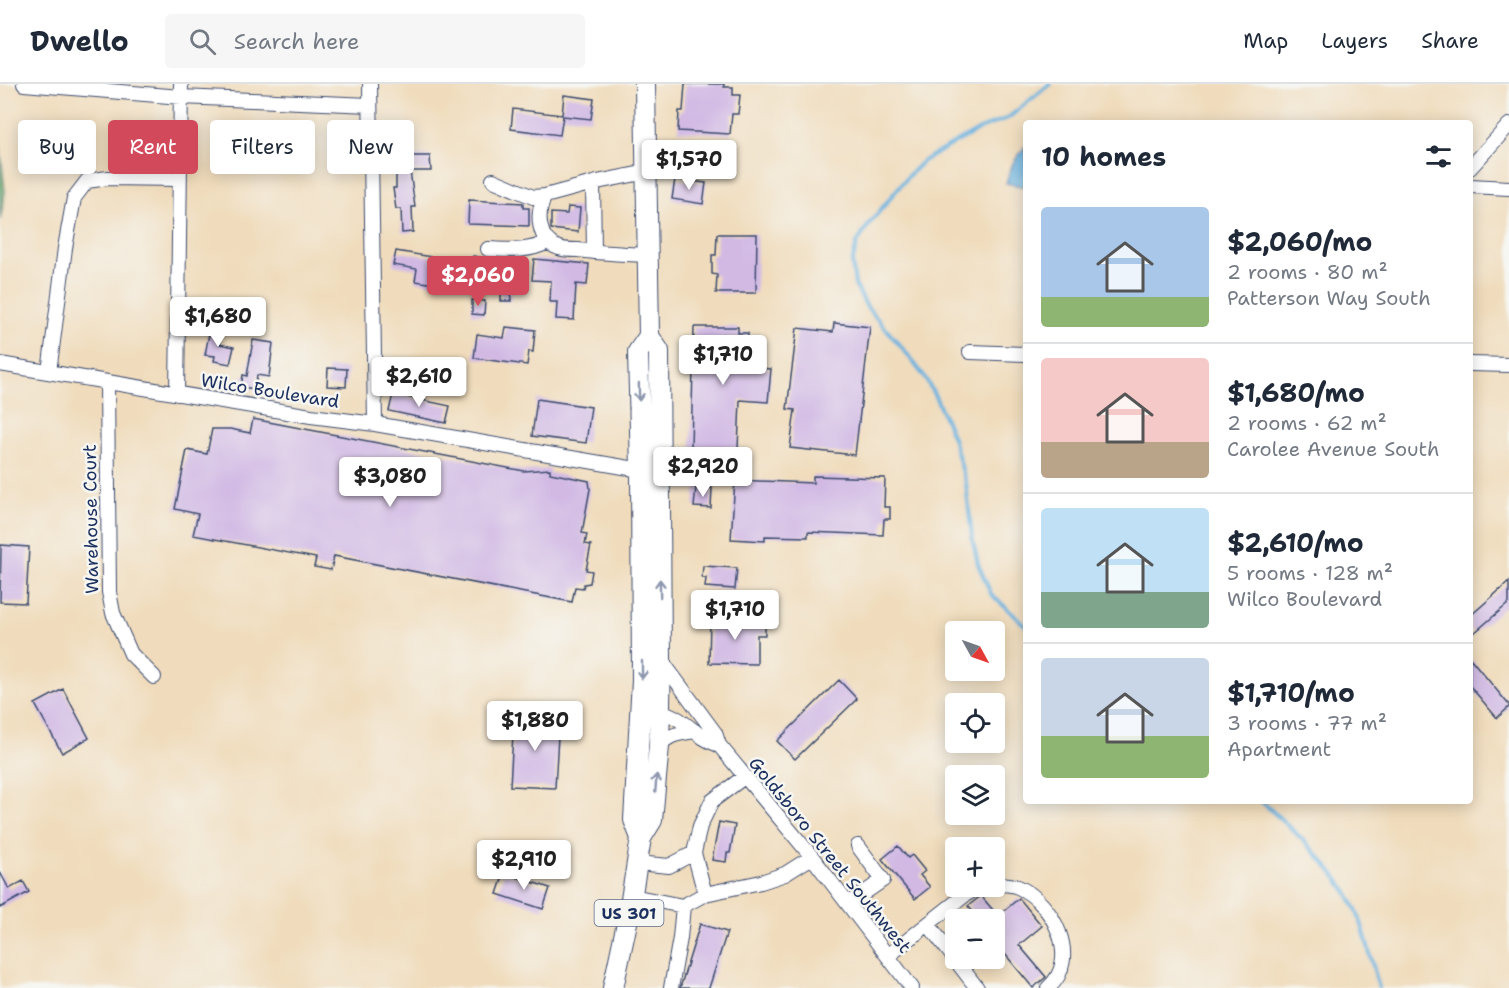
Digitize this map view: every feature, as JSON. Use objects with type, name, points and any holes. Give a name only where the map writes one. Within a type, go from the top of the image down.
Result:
[{"type":"highway","name":"US 301","points":[[641,838],[634,820],[650,711],[661,660],[659,351],[649,336],[645,84]]},
{"type":"highway","name":"US 301","points":[[613,988],[641,838],[652,820],[659,746],[650,711],[641,470],[639,351],[649,336]]},
{"type":"street","points":[[24,84],[181,90],[370,105]]},
{"type":"street","points":[[370,84],[375,424]]},
{"type":"street","points":[[177,394],[181,90]]},
{"type":"street","points":[[1473,165],[1509,125]]},
{"type":"street","points":[[493,180],[532,197],[647,172]]},
{"type":"street","points":[[49,372],[74,198],[87,181],[108,178],[180,179]]},
{"type":"street","points":[[593,183],[594,252]]},
{"type":"street","points":[[1473,186],[1509,188]]},
{"type":"street","points":[[545,196],[538,222],[548,242],[559,248],[648,255]]},
{"type":"street","points":[[488,249],[523,251],[536,249],[548,242]]},
{"type":"street","points":[[970,352],[1023,354]]},
{"type":"street","name":"Wilco Boulevard","points":[[0,364],[311,416],[375,424],[641,470]]},
{"type":"street","points":[[1473,364],[1509,365]]},
{"type":"street","name":"Warehouse Court","points":[[107,382],[109,592],[113,614],[131,654],[154,677]]},
{"type":"street","name":"Goldsboro Street Southwest","points":[[661,660],[715,733],[719,745],[812,857],[912,988]]},
{"type":"street","name":"Goldsboro Street Southwest","points":[[650,711],[671,714],[707,741],[719,745]]},
{"type":"street","points":[[659,746],[675,734],[695,731]]},
{"type":"street","points":[[705,894],[694,853],[700,826],[712,801],[744,777]]},
{"type":"street","points":[[848,904],[883,880],[858,846]]},
{"type":"street","points":[[637,863],[669,866],[694,853]]},
{"type":"street","points":[[632,896],[683,906],[705,894],[761,882],[785,874],[812,857]]},
{"type":"street","points":[[1005,885],[1018,887],[1029,894],[1054,922],[1062,944],[1064,961],[1059,976],[1048,988]]},
{"type":"street","points":[[888,956],[962,897]]},
{"type":"street","points":[[671,988],[683,906]]},
{"type":"street","points":[[928,924],[977,988]]},
{"type":"green space","points":[[0,145],[5,192],[0,220]]},
{"type":"water","points":[[1023,149],[1023,186],[1006,183],[1013,163]]},
{"type":"building","points":[[685,84],[724,84],[724,87],[733,87],[733,95],[740,95],[738,114],[732,114],[730,134],[678,131],[679,111],[683,111]]},
{"type":"building","points":[[564,95],[594,99],[591,119],[563,116],[560,135],[511,129],[513,109],[562,115]]},
{"type":"building","points":[[414,156],[430,156],[431,171],[414,171]]},
{"type":"building","points":[[396,174],[410,174],[415,207],[412,207],[413,232],[402,233],[401,209],[396,209],[393,188],[396,188]]},
{"type":"building","points":[[675,179],[706,183],[703,204],[672,199]]},
{"type":"building","points":[[469,200],[523,203],[523,208],[529,208],[529,226],[468,224]]},
{"type":"building","points":[[568,207],[580,208],[578,232],[551,229],[551,213],[567,214]]},
{"type":"building","points":[[717,234],[757,234],[756,293],[716,293],[717,275],[712,274],[712,255],[716,255]]},
{"type":"building","points":[[396,251],[432,257],[431,263],[438,264],[434,284],[415,281],[417,269],[393,265]]},
{"type":"building","points":[[473,256],[507,262],[504,278],[470,272]]},
{"type":"building","points":[[534,259],[589,264],[587,285],[576,284],[574,320],[556,319],[557,302],[550,302],[551,281],[532,280]]},
{"type":"building","points":[[501,286],[510,286],[511,301],[501,301]]},
{"type":"building","points":[[472,300],[485,301],[484,315],[472,314]]},
{"type":"building","points":[[834,323],[870,327],[855,455],[790,448],[795,410],[787,409],[797,328],[833,332]]},
{"type":"building","points":[[506,327],[535,330],[533,352],[529,351],[527,365],[474,358],[477,334],[504,338]]},
{"type":"building","points":[[694,327],[738,327],[738,333],[748,333],[747,367],[771,369],[768,402],[740,400],[738,448],[691,448]]},
{"type":"building","points":[[210,328],[221,331],[219,344],[234,347],[230,364],[214,361],[215,356],[205,355]]},
{"type":"building","points":[[253,340],[273,343],[269,377],[257,375],[255,389],[241,387],[243,375],[247,376]]},
{"type":"building","points":[[328,368],[347,369],[346,387],[327,386]]},
{"type":"building","points":[[393,394],[450,406],[446,423],[389,411]]},
{"type":"building","points":[[537,399],[591,407],[586,443],[532,436]]},
{"type":"building","points":[[253,419],[524,471],[550,469],[550,473],[589,481],[590,489],[582,533],[587,534],[585,544],[591,545],[586,570],[592,571],[590,583],[584,584],[583,588],[575,587],[572,602],[334,556],[331,570],[314,567],[316,558],[193,535],[198,514],[175,509],[187,450],[207,454],[212,429],[230,429],[250,433]]},
{"type":"building","points":[[813,476],[885,478],[884,507],[890,507],[890,519],[884,519],[883,535],[808,532],[808,537],[765,536],[765,541],[731,539],[735,480],[813,483]]},
{"type":"building","points":[[696,487],[712,488],[711,508],[694,507]]},
{"type":"building","points":[[1,545],[29,547],[26,603],[0,602]]},
{"type":"building","points":[[703,566],[737,568],[735,589],[705,587],[706,578],[702,578]]},
{"type":"building","points":[[1509,582],[1509,603],[1474,633],[1473,613]]},
{"type":"building","points":[[710,620],[765,621],[765,635],[757,635],[757,664],[709,663]]},
{"type":"building","points":[[1473,662],[1509,705],[1497,718],[1473,690]]},
{"type":"building","points":[[839,680],[857,699],[795,759],[777,741]]},
{"type":"building","points":[[63,689],[89,738],[62,753],[35,704]]},
{"type":"building","points":[[514,717],[559,719],[555,788],[510,786]]},
{"type":"building","points":[[719,822],[735,825],[726,862],[712,860]]},
{"type":"building","points":[[898,846],[908,858],[912,855],[925,871],[920,875],[930,887],[915,899],[882,859]]},
{"type":"building","points":[[0,872],[9,889],[23,881],[29,892],[0,908]]},
{"type":"building","points":[[504,873],[550,888],[543,909],[497,894]]},
{"type":"building","points":[[982,897],[992,909],[971,909],[968,906]]},
{"type":"building","points":[[1019,898],[1042,926],[1019,945],[1046,977],[1033,988],[1005,954],[1005,910]]},
{"type":"building","points":[[700,924],[727,932],[709,988],[680,988]]},
{"type":"waterway","points":[[1023,623],[991,594],[978,564],[972,537],[966,483],[953,438],[936,398],[924,376],[867,307],[855,285],[852,263],[857,243],[869,224],[923,161],[980,129],[1008,118],[1050,84]]},
{"type":"waterway","points":[[1264,804],[1296,833],[1341,883],[1355,906],[1379,988]]}]
